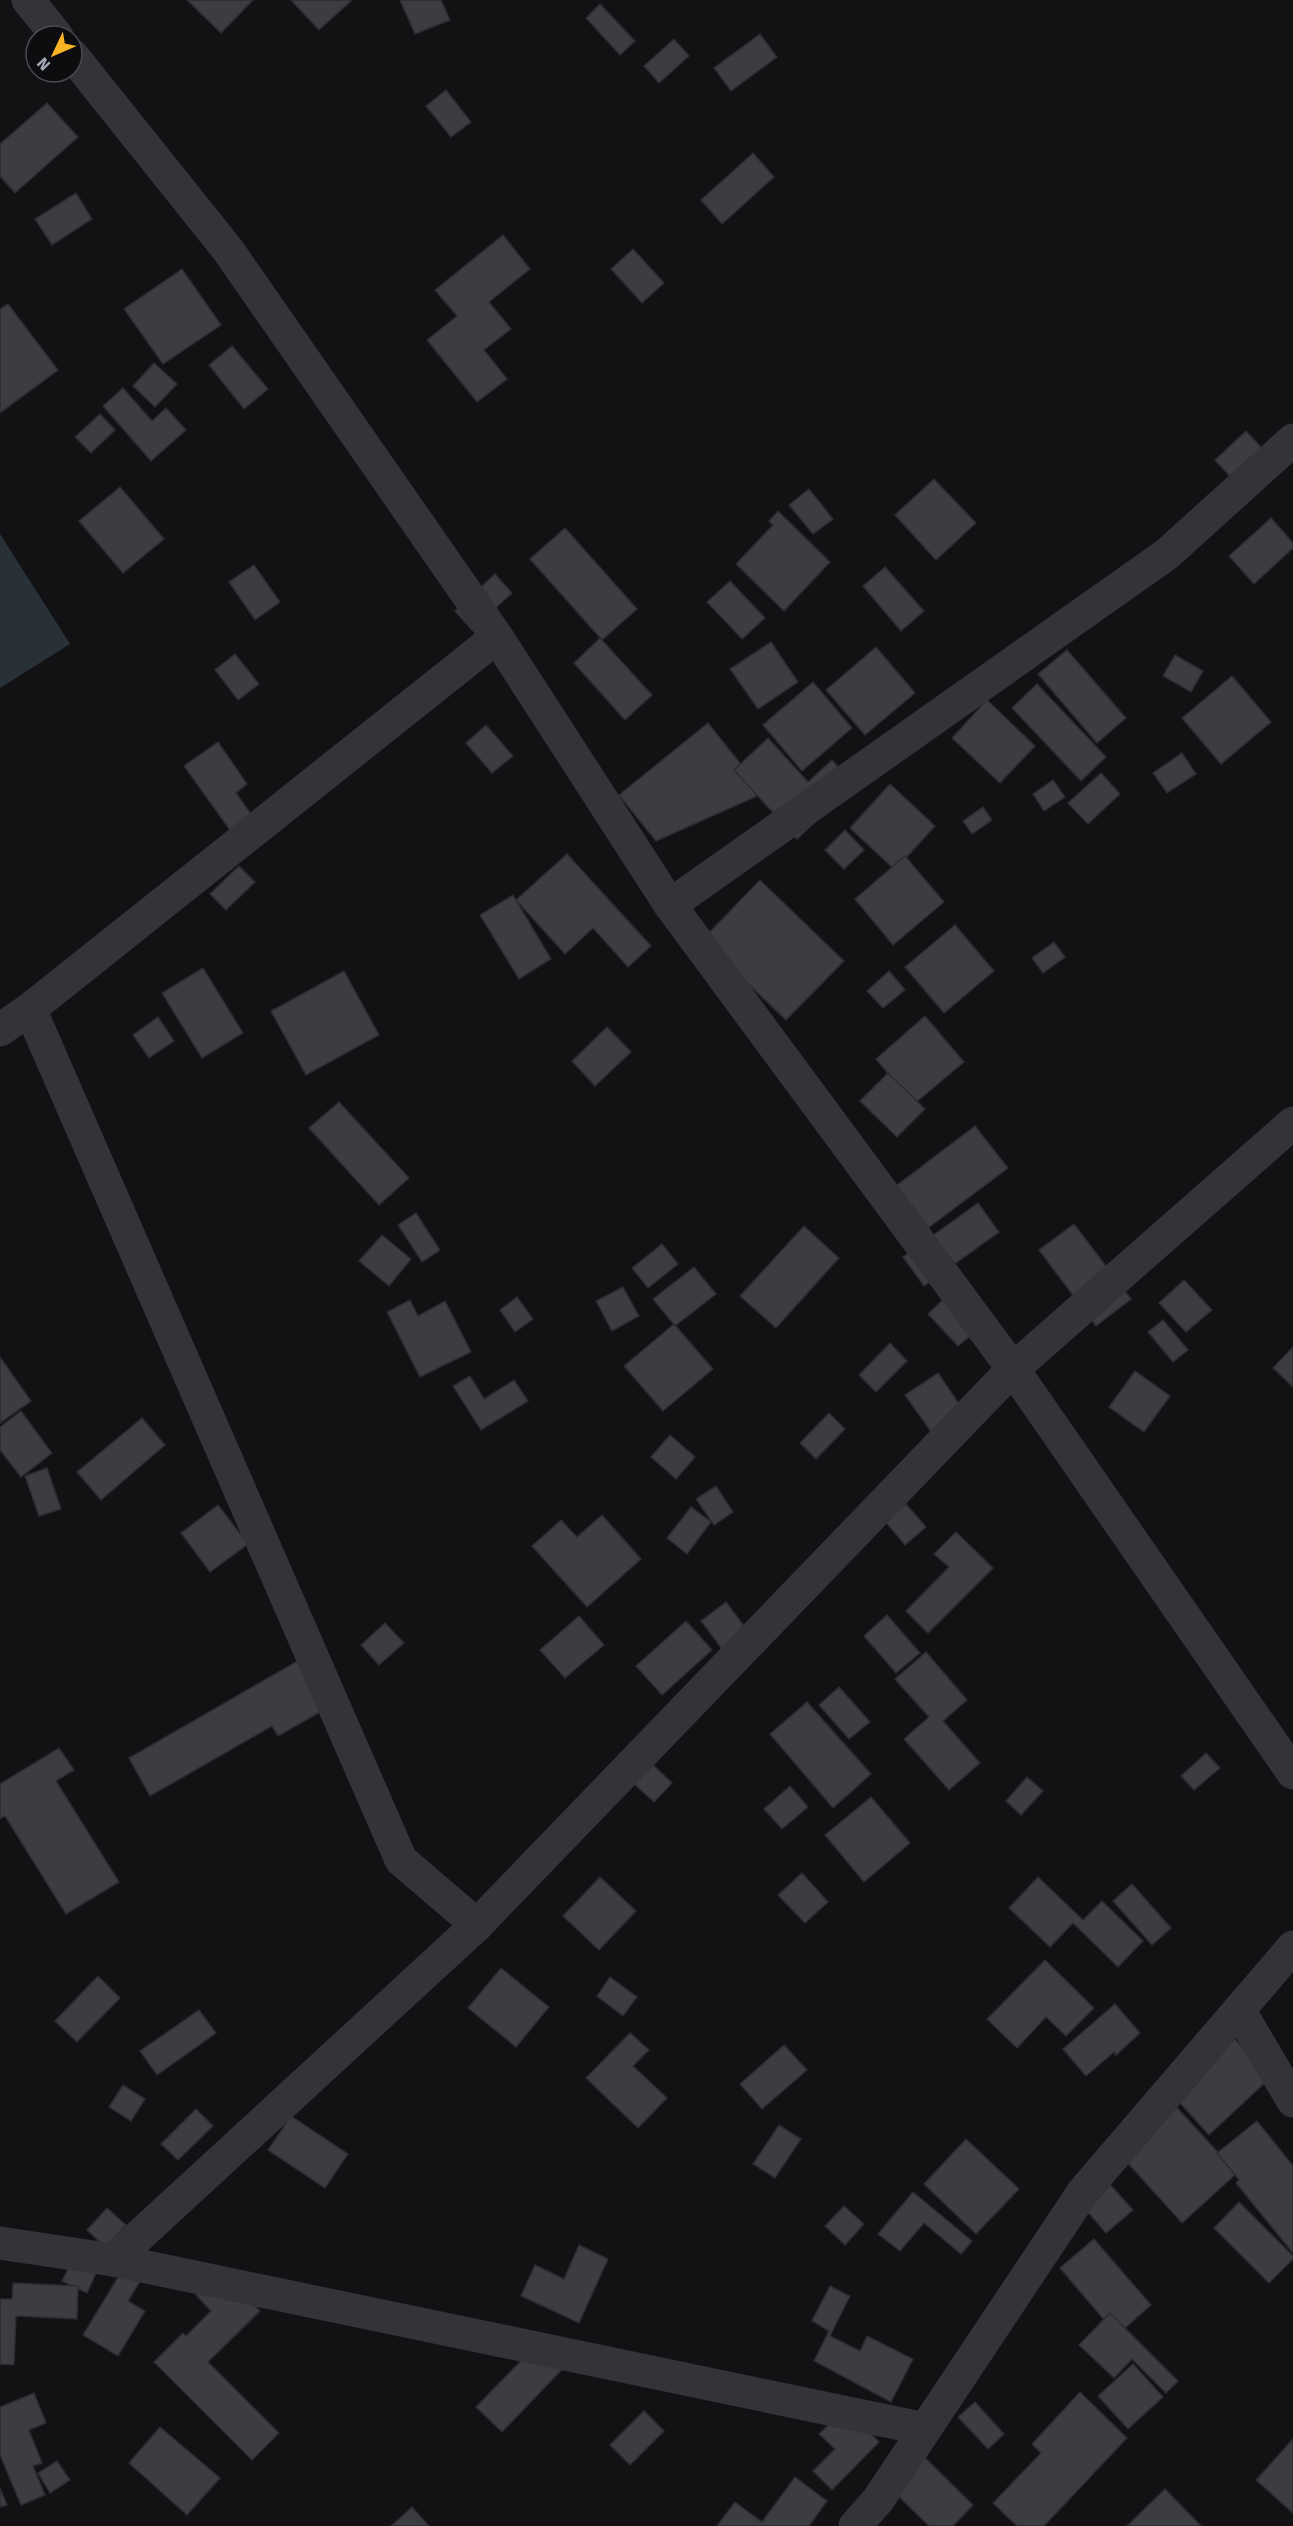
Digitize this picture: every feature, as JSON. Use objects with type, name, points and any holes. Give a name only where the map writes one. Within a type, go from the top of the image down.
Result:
[{"type":"street","points":[[28,0],[47,24]]},
{"type":"street","points":[[84,70],[228,250],[497,637],[669,905],[1013,1369],[1293,1773]]},
{"type":"street","points":[[669,905],[1167,554],[1293,440]]},
{"type":"street","points":[[0,1030],[30,1009],[497,637]]},
{"type":"street","points":[[30,1009],[401,1860],[477,1925]]},
{"type":"street","points":[[113,2260],[477,1925],[1013,1369],[1293,1123]]},
{"type":"street","points":[[855,2526],[878,2500],[1083,2192],[1293,1947]]},
{"type":"street","points":[[1239,2010],[1293,2101]]},
{"type":"street","points":[[0,2243],[113,2260],[925,2429]]},
{"type":"shaded area","points":[[0,534],[70,644],[0,688]]},
{"type":"building","points":[[187,0],[253,0],[221,33]]},
{"type":"building","points":[[291,0],[352,0],[319,30]]},
{"type":"building","points":[[400,0],[441,0],[450,20],[415,34]]},
{"type":"building","points":[[600,4],[635,41],[620,55],[586,18]]},
{"type":"building","points":[[760,34],[777,57],[731,91],[714,68]]},
{"type":"building","points":[[674,39],[689,56],[659,83],[644,66]]},
{"type":"building","points":[[446,90],[471,122],[451,137],[426,106]]},
{"type":"building","points":[[47,103],[78,137],[15,193],[0,176],[0,144]]},
{"type":"building","points":[[753,153],[774,177],[722,224],[701,200]]},
{"type":"building","points":[[76,193],[92,219],[52,245],[35,219]]},
{"type":"building","points":[[503,235],[530,269],[489,302],[511,329],[484,350],[507,379],[477,402],[427,340],[457,316],[435,290]]},
{"type":"building","points":[[633,249],[664,283],[642,303],[611,269]]},
{"type":"building","points":[[182,269],[221,325],[163,364],[124,309]]},
{"type":"building","points":[[8,304],[58,370],[0,413],[0,309]]},
{"type":"building","points":[[232,346],[268,389],[244,409],[209,365]]},
{"type":"building","points":[[154,363],[177,384],[155,407],[133,386]]},
{"type":"building","points":[[123,388],[152,421],[166,408],[186,430],[151,461],[103,406]]},
{"type":"building","points":[[100,414],[115,430],[91,453],[75,437]]},
{"type":"building","points":[[1246,431],[1270,457],[1239,486],[1215,460]]},
{"type":"building","points":[[934,479],[976,523],[936,560],[895,515]]},
{"type":"building","points":[[120,487],[164,539],[123,573],[79,521]]},
{"type":"building","points":[[809,489],[833,519],[813,534],[789,505]]},
{"type":"building","points":[[778,511],[830,562],[784,611],[736,564],[773,525],[769,521]]},
{"type":"building","points":[[1271,518],[1293,543],[1293,548],[1254,584],[1229,556]]},
{"type":"building","points":[[565,528],[637,609],[602,640],[530,559]]},
{"type":"building","points":[[254,565],[280,602],[255,620],[229,582]]},
{"type":"building","points":[[885,567],[924,611],[901,631],[863,586]]},
{"type":"building","points":[[495,574],[512,593],[472,630],[455,611]]},
{"type":"building","points":[[730,581],[765,618],[742,639],[707,602]]},
{"type":"building","points":[[600,638],[652,695],[625,720],[574,663]]},
{"type":"building","points":[[771,642],[798,682],[758,709],[730,669]]},
{"type":"building","points":[[876,647],[915,693],[865,735],[826,690]]},
{"type":"building","points":[[1067,650],[1126,718],[1097,743],[1038,674]]},
{"type":"building","points":[[235,654],[259,684],[238,700],[215,670]]},
{"type":"building","points":[[1175,655],[1203,671],[1191,692],[1163,676]]},
{"type":"building","points":[[1232,676],[1271,722],[1221,764],[1182,718]]},
{"type":"building","points":[[813,682],[852,728],[802,771],[763,725]]},
{"type":"building","points":[[1037,684],[1106,757],[1081,781],[1012,708]]},
{"type":"building","points":[[987,700],[1035,746],[1000,783],[952,738]]},
{"type":"building","points":[[708,723],[764,793],[656,841],[619,795]]},
{"type":"building","points":[[486,725],[513,756],[492,773],[466,743]]},
{"type":"building","points":[[768,738],[808,782],[832,760],[855,785],[797,839],[734,770]]},
{"type":"building","points":[[218,742],[247,784],[236,793],[266,835],[245,851],[184,766]]},
{"type":"building","points":[[1182,753],[1196,774],[1167,793],[1153,773]]},
{"type":"building","points":[[1101,773],[1120,794],[1088,824],[1068,803]]},
{"type":"building","points":[[1053,780],[1065,797],[1044,811],[1033,794]]},
{"type":"building","points":[[890,784],[935,826],[895,870],[850,828]]},
{"type":"building","points":[[983,807],[992,820],[972,834],[963,821]]},
{"type":"building","points":[[845,830],[864,850],[844,869],[825,850]]},
{"type":"building","points":[[567,854],[651,946],[628,967],[593,928],[565,954],[516,900]]},
{"type":"building","points":[[905,856],[944,902],[893,945],[855,899]]},
{"type":"building","points":[[239,866],[255,882],[226,910],[210,894]]},
{"type":"building","points":[[760,880],[844,961],[786,1020],[702,940]]},
{"type":"building","points":[[513,895],[551,959],[519,979],[480,915]]},
{"type":"building","points":[[955,925],[994,971],[944,1013],[905,967]]},
{"type":"building","points":[[1054,942],[1065,957],[1043,973],[1032,958]]},
{"type":"building","points":[[203,968],[243,1033],[202,1058],[162,993]]},
{"type":"building","points":[[344,971],[379,1035],[306,1075],[271,1011]]},
{"type":"building","points":[[889,971],[905,990],[883,1008],[867,991]]},
{"type":"building","points":[[925,1016],[964,1062],[914,1104],[876,1059]]},
{"type":"building","points":[[158,1017],[174,1041],[149,1058],[133,1035]]},
{"type":"building","points":[[607,1027],[631,1052],[595,1086],[572,1061]]},
{"type":"building","points":[[888,1073],[925,1109],[897,1137],[860,1101]]},
{"type":"building","points":[[339,1102],[409,1178],[379,1205],[309,1128]]},
{"type":"building","points":[[975,1126],[1008,1168],[928,1228],[896,1186]]},
{"type":"building","points":[[978,1203],[999,1232],[924,1286],[903,1257]]},
{"type":"building","points":[[416,1213],[440,1250],[422,1262],[398,1225]]},
{"type":"building","points":[[1074,1224],[1131,1299],[1096,1326],[1039,1250]]},
{"type":"building","points":[[804,1226],[839,1258],[776,1328],[740,1296]]},
{"type":"building","points":[[382,1235],[411,1259],[389,1286],[359,1261]]},
{"type":"building","points":[[662,1244],[678,1264],[648,1288],[632,1268]]},
{"type":"building","points":[[694,1267],[716,1294],[675,1326],[653,1299]]},
{"type":"building","points":[[1184,1280],[1212,1310],[1186,1332],[1159,1303]]},
{"type":"building","points":[[623,1287],[639,1316],[612,1331],[596,1301]]},
{"type":"building","points":[[517,1297],[533,1319],[515,1332],[500,1310]]},
{"type":"building","points":[[945,1298],[975,1332],[958,1346],[928,1314]]},
{"type":"building","points":[[410,1300],[418,1316],[445,1301],[471,1352],[420,1377],[387,1312]]},
{"type":"building","points":[[1163,1320],[1188,1350],[1173,1362],[1148,1332]]},
{"type":"building","points":[[674,1324],[713,1369],[663,1411],[624,1366]]},
{"type":"building","points":[[890,1343],[907,1361],[876,1392],[859,1375]]},
{"type":"building","points":[[1293,1347],[1293,1387],[1273,1368]]},
{"type":"building","points":[[0,1357],[31,1401],[0,1423]]},
{"type":"building","points":[[1135,1371],[1170,1396],[1144,1432],[1109,1407]]},
{"type":"building","points":[[938,1373],[966,1414],[934,1436],[905,1395]]},
{"type":"building","points":[[470,1376],[484,1399],[514,1380],[528,1401],[481,1430],[453,1386]]},
{"type":"building","points":[[21,1411],[52,1453],[21,1477],[0,1450],[0,1427]]},
{"type":"building","points":[[829,1413],[845,1429],[816,1459],[800,1443]]},
{"type":"building","points":[[142,1418],[165,1445],[101,1500],[77,1472]]},
{"type":"building","points":[[670,1435],[695,1457],[676,1479],[651,1457]]},
{"type":"building","points":[[47,1468],[61,1509],[39,1516],[25,1476]]},
{"type":"building","points":[[716,1486],[733,1512],[714,1525],[696,1499]]},
{"type":"building","points":[[906,1504],[926,1527],[905,1545],[885,1521]]},
{"type":"building","points":[[218,1505],[248,1544],[210,1572],[181,1533]]},
{"type":"building","points":[[691,1507],[711,1522],[687,1554],[667,1538]]},
{"type":"building","points":[[602,1515],[641,1559],[587,1607],[532,1546],[561,1520],[577,1537]]},
{"type":"building","points":[[956,1532],[993,1568],[928,1633],[906,1611],[949,1567],[934,1554]]},
{"type":"building","points":[[726,1602],[750,1634],[725,1653],[701,1621]]},
{"type":"building","points":[[887,1615],[920,1653],[896,1673],[864,1636]]},
{"type":"building","points":[[579,1616],[604,1645],[565,1678],[540,1650]]},
{"type":"building","points":[[686,1621],[712,1650],[662,1695],[636,1666]]},
{"type":"building","points":[[385,1623],[404,1643],[379,1665],[361,1645]]},
{"type":"building","points":[[926,1652],[967,1700],[943,1721],[980,1763],[949,1790],[904,1739],[929,1717],[895,1679]]},
{"type":"building","points":[[301,1659],[329,1707],[278,1736],[272,1726],[150,1796],[129,1758]]},
{"type":"building","points":[[839,1687],[870,1722],[849,1739],[819,1705]]},
{"type":"building","points":[[807,1702],[871,1774],[833,1808],[770,1734]]},
{"type":"building","points":[[59,1748],[74,1770],[56,1781],[119,1882],[66,1914],[5,1816],[0,1819],[0,1784]]},
{"type":"building","points":[[1206,1753],[1220,1768],[1194,1790],[1181,1776]]},
{"type":"building","points":[[650,1762],[672,1783],[654,1802],[632,1782]]},
{"type":"building","points":[[1027,1777],[1043,1791],[1021,1815],[1006,1801]]},
{"type":"building","points":[[790,1786],[808,1807],[782,1829],[764,1809]]},
{"type":"building","points":[[871,1797],[910,1843],[864,1882],[825,1835]]},
{"type":"building","points":[[802,1873],[828,1902],[805,1923],[778,1895]]},
{"type":"building","points":[[600,1877],[636,1911],[599,1950],[563,1916]]},
{"type":"building","points":[[1038,1877],[1083,1920],[1102,1901],[1143,1941],[1118,1967],[1073,1923],[1050,1947],[1009,1908]]},
{"type":"building","points":[[1132,1884],[1171,1928],[1152,1945],[1113,1901]]},
{"type":"building","points":[[1045,1960],[1094,2008],[1066,2036],[1046,2017],[1017,2048],[987,2019]]},
{"type":"building","points":[[501,1968],[549,2007],[516,2047],[468,2008]]},
{"type":"building","points":[[98,1976],[120,1998],[77,2042],[55,2021]]},
{"type":"building","points":[[610,1977],[637,1997],[623,2016],[597,1996]]},
{"type":"building","points":[[1115,2004],[1140,2033],[1116,2055],[1114,2052],[1086,2076],[1063,2049]]},
{"type":"building","points":[[199,2010],[216,2033],[157,2075],[140,2051]]},
{"type":"building","points":[[630,2033],[649,2050],[633,2066],[667,2098],[638,2128],[586,2078]]},
{"type":"building","points":[[1232,2036],[1270,2078],[1209,2135],[1171,2093]]},
{"type":"building","points":[[784,2045],[807,2070],[762,2109],[740,2084]]},
{"type":"building","points":[[123,2085],[145,2099],[131,2121],[109,2107]]},
{"type":"building","points":[[1170,2100],[1237,2173],[1182,2223],[1116,2150]]},
{"type":"building","points":[[196,2109],[213,2126],[178,2160],[161,2144]]},
{"type":"building","points":[[291,2116],[348,2154],[325,2188],[268,2150]]},
{"type":"building","points":[[1257,2121],[1293,2166],[1293,2253],[1236,2183],[1239,2180],[1217,2153]]},
{"type":"building","points":[[779,2125],[801,2139],[775,2178],[753,2164]]},
{"type":"building","points":[[966,2139],[1019,2189],[976,2234],[924,2184]]},
{"type":"building","points":[[1106,2180],[1133,2210],[1106,2233],[1080,2203]]},
{"type":"building","points":[[913,2192],[972,2241],[961,2254],[924,2223],[900,2251],[878,2234]]},
{"type":"building","points":[[1239,2202],[1293,2256],[1293,2259],[1269,2283],[1214,2228]]},
{"type":"building","points":[[844,2206],[864,2224],[845,2245],[825,2226]]},
{"type":"building","points":[[107,2208],[126,2225],[105,2247],[87,2230]]},
{"type":"building","points":[[1094,2239],[1151,2305],[1117,2335],[1060,2268]]},
{"type":"building","points":[[579,2245],[608,2259],[579,2323],[521,2296],[535,2265],[564,2279]]},
{"type":"building","points":[[73,2259],[97,2271],[87,2293],[62,2281]]},
{"type":"building","points":[[126,2264],[144,2275],[128,2301],[145,2311],[118,2356],[83,2335]]},
{"type":"building","points":[[220,2271],[260,2311],[208,2362],[279,2433],[252,2460],[154,2362],[183,2333],[186,2336],[211,2311],[196,2295]]},
{"type":"building","points":[[13,2283],[78,2286],[77,2319],[16,2316],[14,2365],[0,2364],[0,2299],[12,2299]]},
{"type":"building","points":[[830,2286],[850,2296],[830,2336],[860,2351],[867,2336],[913,2359],[891,2402],[814,2361],[829,2331],[812,2321]]},
{"type":"building","points":[[1110,2313],[1178,2381],[1166,2393],[1132,2359],[1114,2378],[1079,2345]]},
{"type":"building","points":[[547,2334],[572,2359],[502,2432],[476,2407]]},
{"type":"building","points":[[1133,2364],[1163,2397],[1128,2429],[1098,2396]]},
{"type":"building","points":[[1080,2392],[1127,2438],[1044,2526],[1017,2526],[993,2503],[1041,2453],[1032,2444]]},
{"type":"building","points":[[34,2393],[46,2423],[29,2430],[42,2463],[33,2466],[45,2495],[21,2505],[0,2455],[0,2407]]},
{"type":"building","points":[[975,2402],[1004,2434],[988,2449],[958,2417]]},
{"type":"building","points":[[846,2408],[879,2442],[832,2490],[813,2471],[835,2449],[819,2434]]},
{"type":"building","points":[[644,2411],[664,2431],[630,2465],[610,2445]]},
{"type":"building","points":[[160,2427],[220,2478],[187,2515],[129,2463]]},
{"type":"building","points":[[1293,2439],[1293,2513],[1256,2480]]},
{"type":"building","points":[[910,2443],[973,2505],[953,2526],[929,2526],[878,2476]]},
{"type":"building","points":[[57,2461],[70,2480],[50,2493],[38,2473]]},
{"type":"building","points":[[795,2477],[827,2501],[809,2526],[717,2526],[735,2502],[762,2522]]},
{"type":"building","points":[[0,2488],[7,2505],[0,2507]]},
{"type":"building","points":[[1165,2489],[1201,2526],[1127,2526]]},
{"type":"building","points":[[412,2507],[429,2526],[391,2526]]}]
